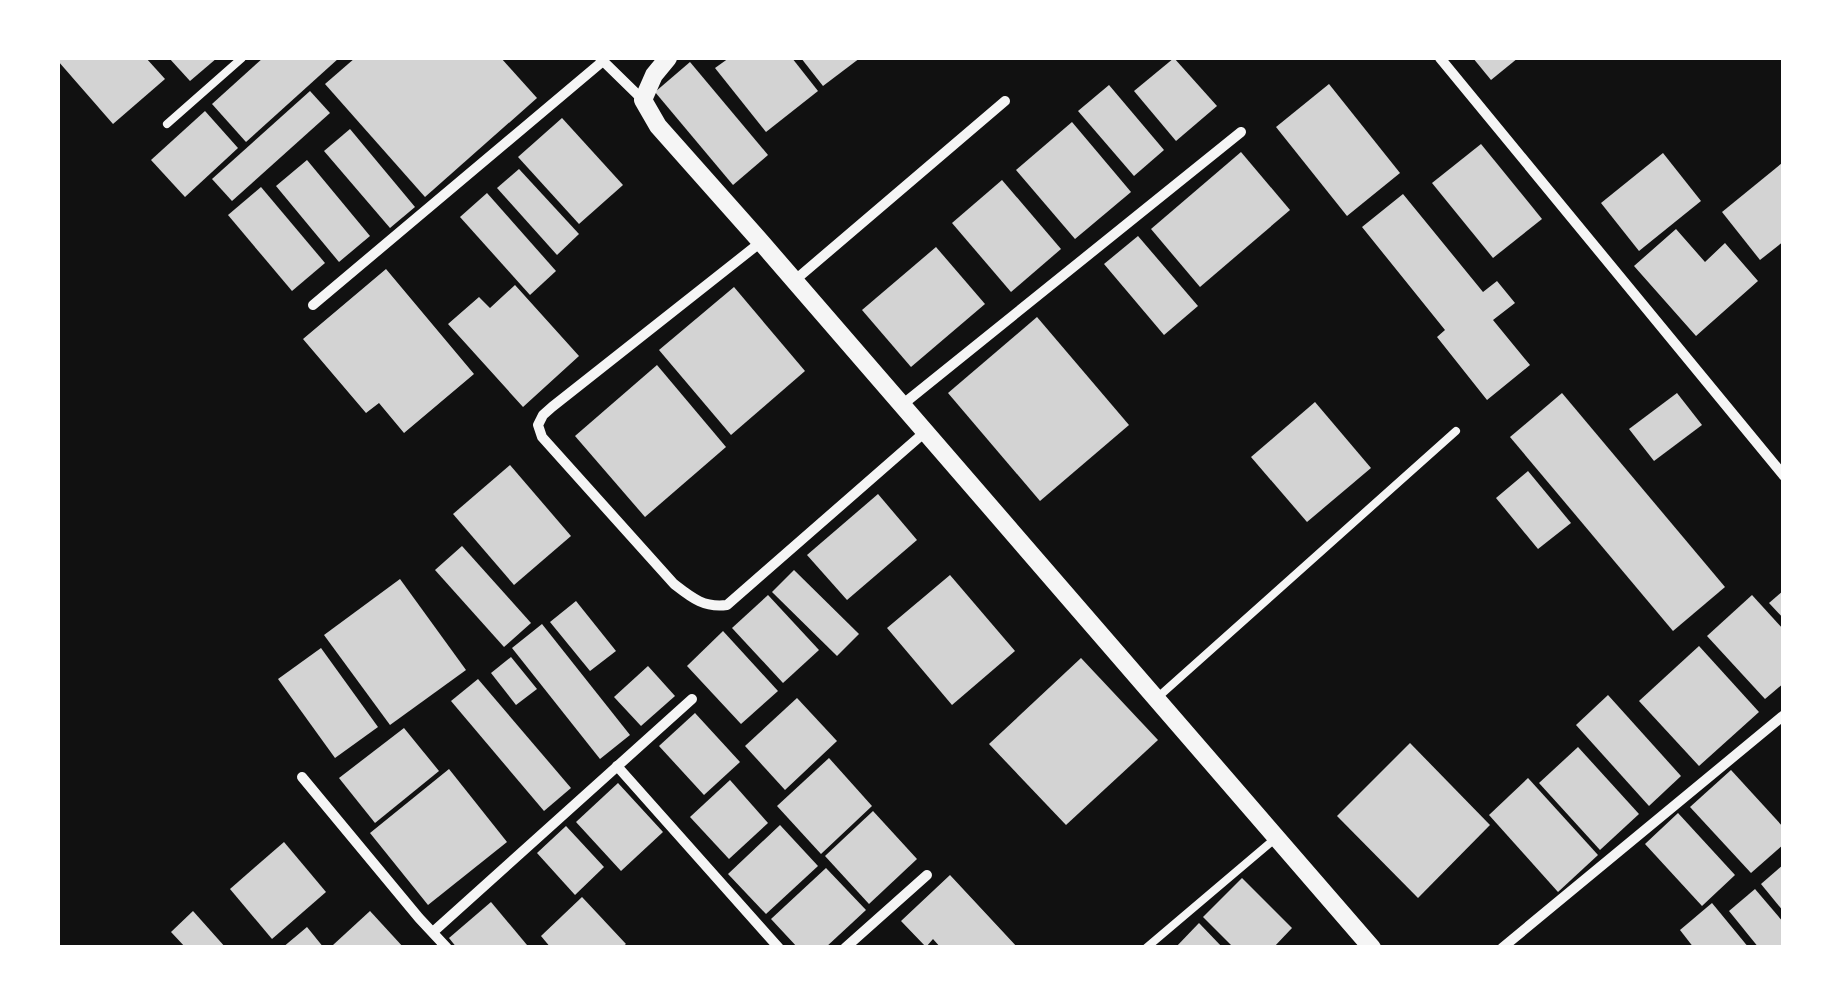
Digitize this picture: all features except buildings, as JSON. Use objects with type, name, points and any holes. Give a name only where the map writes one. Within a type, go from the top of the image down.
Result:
[{"type":"street","points":[[643,100],[654,75],[668,58]]},
{"type":"street","points":[[1440,58],[1784,476]]},
{"type":"street","points":[[313,305],[601,59],[643,100],[658,126],[1372,948]]},
{"type":"street","points":[[794,281],[1005,101]]},
{"type":"street","points":[[902,405],[1242,132]]},
{"type":"street","points":[[761,242],[552,406],[538,425],[542,437],[674,584],[712,607],[726,605],[925,432]]},
{"type":"street","points":[[433,932],[692,699]]},
{"type":"street","points":[[1502,948],[1784,714]]},
{"type":"street","points":[[618,766],[779,948]]},
{"type":"street","points":[[302,777],[447,948]]},
{"type":"street","points":[[845,948],[927,875]]},
{"type":"lane","points":[[167,124],[242,58]]},
{"type":"lane","points":[[1157,698],[1456,431]]},
{"type":"lane","points":[[1146,948],[1277,838]]}]
